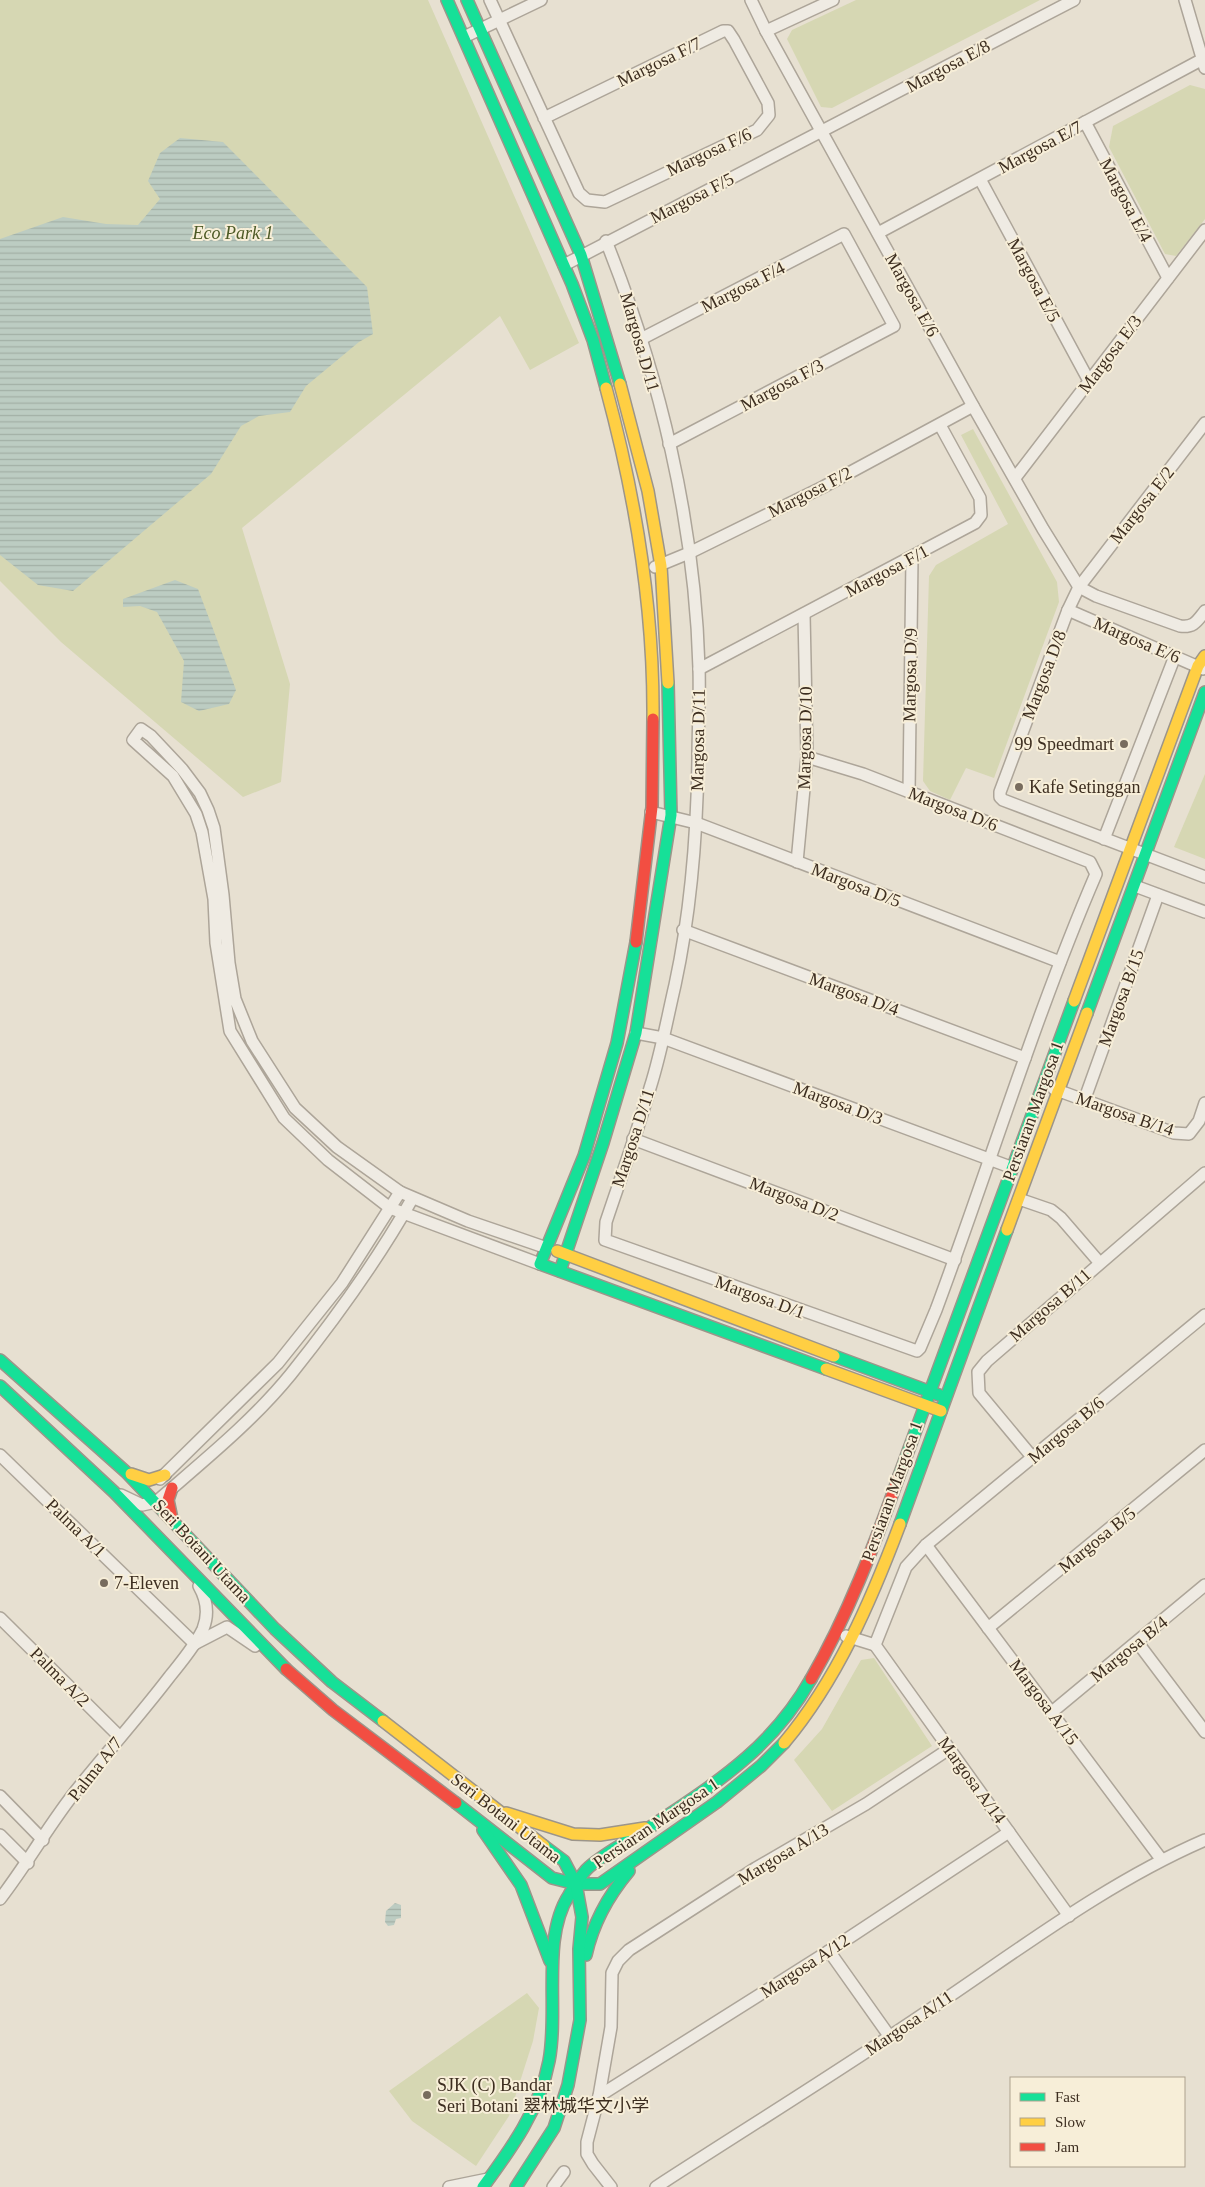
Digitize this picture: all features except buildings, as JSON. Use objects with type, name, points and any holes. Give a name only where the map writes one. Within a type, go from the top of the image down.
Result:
[{"type":"street","points":[[447,0],[564,265],[593,339],[615,418],[632,496],[644,568],[653,668],[651,812],[646,872],[622,1027],[611,1069],[572,1188],[540,1264]]},
{"type":"street","points":[[467,0],[581,255],[628,410],[648,491],[661,566],[669,709],[671,816],[636,1033],[560,1271]]},
{"type":"street","points":[[490,0],[544,118]]},
{"type":"street","points":[[464,37],[541,0]]},
{"type":"street","name":"Margosa E/6","points":[[751,0],[766,31],[973,406],[1043,529],[1079,586]]},
{"type":"street","points":[[766,31],[833,0]]},
{"type":"street","name":"Margosa E/8","points":[[822,132],[1074,0]]},
{"type":"street","points":[[1185,0],[1203,64]]},
{"type":"street","name":"Margosa F/7","points":[[544,118],[723,31],[728,32],[732,36],[754,76]]},
{"type":"street","name":"Margosa E/7","points":[[878,233],[1085,122],[1203,64]]},
{"type":"street","name":"Margosa F/6","points":[[544,118],[579,193],[587,200],[605,202],[757,130],[766,122],[769,115],[768,103],[754,76]]},
{"type":"street","name":"Margosa E/4","points":[[1085,122],[1168,278]]},
{"type":"street","name":"Margosa F/5","points":[[564,265],[606,241],[822,132]]},
{"type":"street","name":"Margosa E/5","points":[[980,179],[1089,381]]},
{"type":"street","name":"Margosa E/3","points":[[1015,478],[1205,230]]},
{"type":"street","name":"Margosa F/3","points":[[669,444],[894,326],[844,234]]},
{"type":"street","name":"Margosa F/4","points":[[641,339],[844,234]]},
{"type":"street","name":"Margosa D/11","points":[[605,1240],[606,1222],[651,1087],[675,984],[696,823],[700,669],[689,553],[669,444],[641,339],[625,288],[606,241]]},
{"type":"street","name":"Margosa F/2","points":[[644,568],[661,566],[689,553],[823,487],[973,406]]},
{"type":"street","name":"Margosa E/2","points":[[1068,610],[1079,586],[1205,423]]},
{"type":"street","name":"Margosa F/1","points":[[700,669],[975,523],[981,514],[980,498],[940,425]]},
{"type":"street","name":"Margosa D/9","points":[[909,792],[912,558]]},
{"type":"street","points":[[1079,586],[1096,596],[1180,626],[1188,627],[1194,625],[1205,611]]},
{"type":"street","name":"Margosa E/6","points":[[1068,610],[1122,635],[1175,656],[1203,664]]},
{"type":"street","name":"Margosa D/8","points":[[1068,610],[1000,792],[1000,797],[1104,839]]},
{"type":"street","name":"Margosa D/10","points":[[797,862],[807,757],[804,614]]},
{"type":"street","points":[[1175,656],[1104,839],[1205,877]]},
{"type":"street","name":"Persiaran Margosa 1","points":[[576,1884],[586,1869],[652,1827],[730,1773],[768,1738],[804,1691],[837,1633],[879,1532],[928,1391],[1203,664]]},
{"type":"street","name":"Persiaran Margosa 1","points":[[576,1884],[600,1884],[754,1773],[782,1746],[829,1680],[852,1638],[894,1538],[1019,1200],[1057,1090],[1135,886],[1205,692]]},
{"type":"street","points":[[941,1411],[403,1215],[390,1208],[328,1160],[284,1118],[230,1031],[216,943],[214,899],[202,832],[196,814],[172,776],[133,740],[142,729],[182,768],[200,793],[208,810],[214,828],[222,886],[229,963],[235,999],[243,1023],[256,1048],[295,1108],[337,1148],[412,1199],[468,1221],[566,1254],[945,1398]]},
{"type":"street","name":"Margosa D/6","points":[[807,757],[909,792],[1090,862],[1095,868],[1096,874],[1060,962]]},
{"type":"street","name":"Margosa D/5","points":[[651,812],[696,823],[1060,962]]},
{"type":"street","points":[[1135,886],[1205,912]]},
{"type":"street","name":"Margosa B/15","points":[[1084,1101],[1158,895]]},
{"type":"street","name":"Margosa D/4","points":[[683,930],[1024,1058]]},
{"type":"street","points":[[955,1260],[1024,1058],[1060,962]]},
{"type":"street","points":[[230,1031],[243,1023]]},
{"type":"street","name":"Margosa D/3","points":[[636,1033],[663,1038],[1013,1168]]},
{"type":"street","points":[[245,1056],[256,1048]]},
{"type":"street","name":"Margosa B/14","points":[[1042,1086],[1174,1133],[1189,1134],[1199,1121],[1205,1103]]},
{"type":"street","name":"Margosa D/2","points":[[633,1139],[955,1260]]},
{"type":"street","name":"Margosa B/11","points":[[1033,1458],[979,1393],[978,1372],[987,1360],[1205,1173]]},
{"type":"street","points":[[148,1528],[142,1505],[145,1491],[165,1475],[278,1363],[366,1248],[400,1192]]},
{"type":"street","points":[[114,1492],[142,1505],[156,1502],[256,1411],[290,1374],[378,1257],[412,1199]]},
{"type":"street","points":[[1019,1200],[1051,1210],[1066,1224],[1099,1262]]},
{"type":"street","name":"Margosa D/1","points":[[605,1240],[916,1351],[920,1348],[955,1260]]},
{"type":"street","points":[[366,1248],[378,1257]]},
{"type":"street","name":"Margosa B/6","points":[[875,1645],[906,1567],[926,1545],[1204,1317]]},
{"type":"street","name":"Seri Botani Utama","points":[[0,1360],[126,1472],[173,1519],[275,1630],[332,1682],[564,1861],[576,1884]]},
{"type":"street","points":[[278,1363],[290,1374]]},
{"type":"street","points":[[911,1385],[919,1385],[933,1380]]},
{"type":"street","name":"Seri Botani Utama","points":[[0,1386],[114,1492],[274,1658],[333,1710],[470,1813],[552,1878],[576,1884]]},
{"type":"street","points":[[906,1399],[914,1413],[917,1424]]},
{"type":"street","name":"Margosa B/5","points":[[988,1628],[1205,1450]]},
{"type":"street","name":"Palma A/1","points":[[0,1454],[195,1644]]},
{"type":"street","points":[[126,1472],[149,1480],[165,1475]]},
{"type":"street","points":[[172,1488],[168,1500],[173,1519]]},
{"type":"street","name":"Margosa A/15","points":[[926,1545],[1161,1858]]},
{"type":"street","name":"Palma A/7","points":[[0,1899],[28,1863],[77,1789],[195,1644],[203,1628],[207,1611],[206,1601],[186,1568]]},
{"type":"street","name":"Margosa B/4","points":[[1052,1712],[1138,1643],[1205,1585]]},
{"type":"street","name":"Palma A/2","points":[[0,1618],[120,1737]]},
{"type":"street","name":"Palma A/7","points":[[195,1644],[227,1627],[274,1658]]},
{"type":"street","points":[[837,1633],[875,1645]]},
{"type":"street","points":[[1138,1643],[1204,1727]]},
{"type":"street","name":"Margosa A/14","points":[[875,1645],[1069,1916]]},
{"type":"street","name":"Margosa A/13","points":[[599,2096],[611,2027],[612,1973],[618,1961],[629,1950],[756,1868],[866,1804],[949,1749]]},
{"type":"street","points":[[0,1796],[43,1840]]},
{"type":"street","points":[[498,1810],[573,1834],[600,1835],[652,1827]]},
{"type":"street","points":[[470,1813],[504,1858],[521,1885],[553,1970]]},
{"type":"street","name":"Margosa A/12","points":[[599,2096],[829,1951],[1009,1832]]},
{"type":"street","points":[[0,1835],[28,1863]]},
{"type":"street","name":"Margosa A/11","points":[[656,2187],[890,2037],[1069,1916],[1161,1858],[1205,1840]]},
{"type":"street","points":[[580,1994],[588,1947],[598,1915],[615,1886],[648,1851]]},
{"type":"street","points":[[449,2187],[485,2183],[522,2131],[539,2098],[552,2039],[554,1935],[558,1915],[576,1884]]},
{"type":"street","points":[[516,2187],[554,2128],[577,2045],[580,1994],[579,1949],[582,1917],[576,1884]]},
{"type":"street","points":[[829,1951],[890,2037]]},
{"type":"street","points":[[599,2096],[587,2142],[587,2154],[611,2187]]},
{"type":"street","points":[[553,2187],[564,2172]]},
{"type":"green space","name":"Eco Park 1","points":[[0,0],[428,0],[579,343],[530,370],[500,316],[242,528],[290,684],[281,782],[243,797],[61,642],[0,581]]},
{"type":"green space","points":[[856,0],[1040,0],[832,108],[821,107],[787,39],[792,30]]},
{"type":"green space","points":[[1190,85],[1205,89],[1205,219],[1176,256],[1165,254],[1109,147],[1113,126]]},
{"type":"green space","points":[[973,429],[1057,582],[1059,602],[994,778],[966,768],[950,800],[930,791],[923,781],[929,576],[936,565],[1008,524],[961,435]]},
{"type":"green space","points":[[1205,774],[1205,859],[1174,847]]},
{"type":"green space","points":[[874,1658],[932,1746],[832,1811],[794,1760],[822,1729],[861,1660]]},
{"type":"green space","points":[[527,1993],[539,2008],[533,2041],[509,2116],[476,2166],[412,2121],[389,2091]]},
{"type":"shaded area","points":[[180,138],[223,142],[367,287],[373,334],[359,342],[306,386],[290,412],[259,416],[241,426],[211,474],[73,591],[38,585],[0,555],[0,239],[63,217],[106,224],[138,225],[160,199],[148,181],[160,153]]},
{"type":"shaded area","points":[[175,580],[198,589],[236,690],[229,704],[199,711],[181,702],[184,661],[157,612],[140,606],[123,607],[123,599]]},
{"type":"shaded area","points":[[395,1903],[401,1905],[401,1918],[396,1919],[394,1925],[388,1926],[385,1922],[386,1911]]},
{"type":"traffic: fast","points":[[447,0],[572,284],[593,340],[606,388]]},
{"type":"traffic: fast","points":[[467,0],[581,255],[620,384]]},
{"type":"traffic: fast","points":[[560,1271],[603,1143],[636,1033],[671,815],[668,683]]},
{"type":"traffic: fast","points":[[1087,1013],[1205,692]]},
{"type":"traffic: fast","points":[[636,942],[617,1043],[584,1156],[540,1264],[826,1369]]},
{"type":"traffic: fast","points":[[899,1476],[1074,1001]]},
{"type":"traffic: fast","points":[[900,1524],[1007,1230]]},
{"type":"traffic: fast","points":[[834,1356],[939,1395]]},
{"type":"traffic: fast","points":[[0,1360],[126,1472],[275,1629],[332,1682],[383,1721]]},
{"type":"traffic: fast","points":[[0,1386],[114,1492],[286,1669]]},
{"type":"traffic: fast","points":[[483,2187],[523,2128],[532,2112],[545,2079],[552,2041],[552,1975],[555,1932],[561,1912],[575,1885],[586,1870],[599,1859],[673,1812],[739,1764],[778,1726],[811,1679]]},
{"type":"traffic: fast","points":[[456,1803],[552,1878],[576,1884],[600,1884],[717,1802],[761,1766],[784,1743]]},
{"type":"traffic: fast","points":[[483,1830],[521,1885],[550,1961]]},
{"type":"traffic: fast","points":[[516,2187],[554,2128],[568,2085],[580,2020],[579,1949],[582,1917],[576,1884],[564,1861],[544,1846]]},
{"type":"traffic: fast","points":[[586,1955],[602,1910],[614,1890],[629,1871]]},
{"type":"traffic: slow","points":[[620,384],[648,491],[661,566],[668,683]]},
{"type":"traffic: slow","points":[[606,388],[626,469],[641,552],[650,635],[653,719]]},
{"type":"traffic: slow","points":[[1074,1001],[1198,666],[1205,656]]},
{"type":"traffic: slow","points":[[1007,1230],[1087,1013]]},
{"type":"traffic: slow","points":[[557,1251],[834,1356]]},
{"type":"traffic: slow","points":[[826,1369],[941,1411]]},
{"type":"traffic: slow","points":[[131,1474],[149,1480],[165,1475]]},
{"type":"traffic: slow","points":[[784,1743],[820,1693],[851,1639],[865,1611],[900,1524]]},
{"type":"traffic: slow","points":[[383,1721],[544,1846]]},
{"type":"traffic: slow","points":[[506,1813],[573,1834],[600,1835],[645,1828]]},
{"type":"traffic: jam","points":[[636,942],[652,807],[653,719]]},
{"type":"traffic: jam","points":[[811,1679],[849,1605],[899,1476]]},
{"type":"traffic: jam","points":[[172,1488],[168,1500],[172,1519]]},
{"type":"traffic: jam","points":[[286,1669],[333,1710],[456,1803]]},
{"type":"place","name":"99 Speedmart","points":[[1124,744]]},
{"type":"place","name":"Kafe Setinggan","points":[[1019,787]]},
{"type":"place","name":"7-Eleven","points":[[104,1583]]},
{"type":"place","name":"SJK (C) Bandar Seri Botani 翠林城华文小学","points":[[427,2095]]}]
